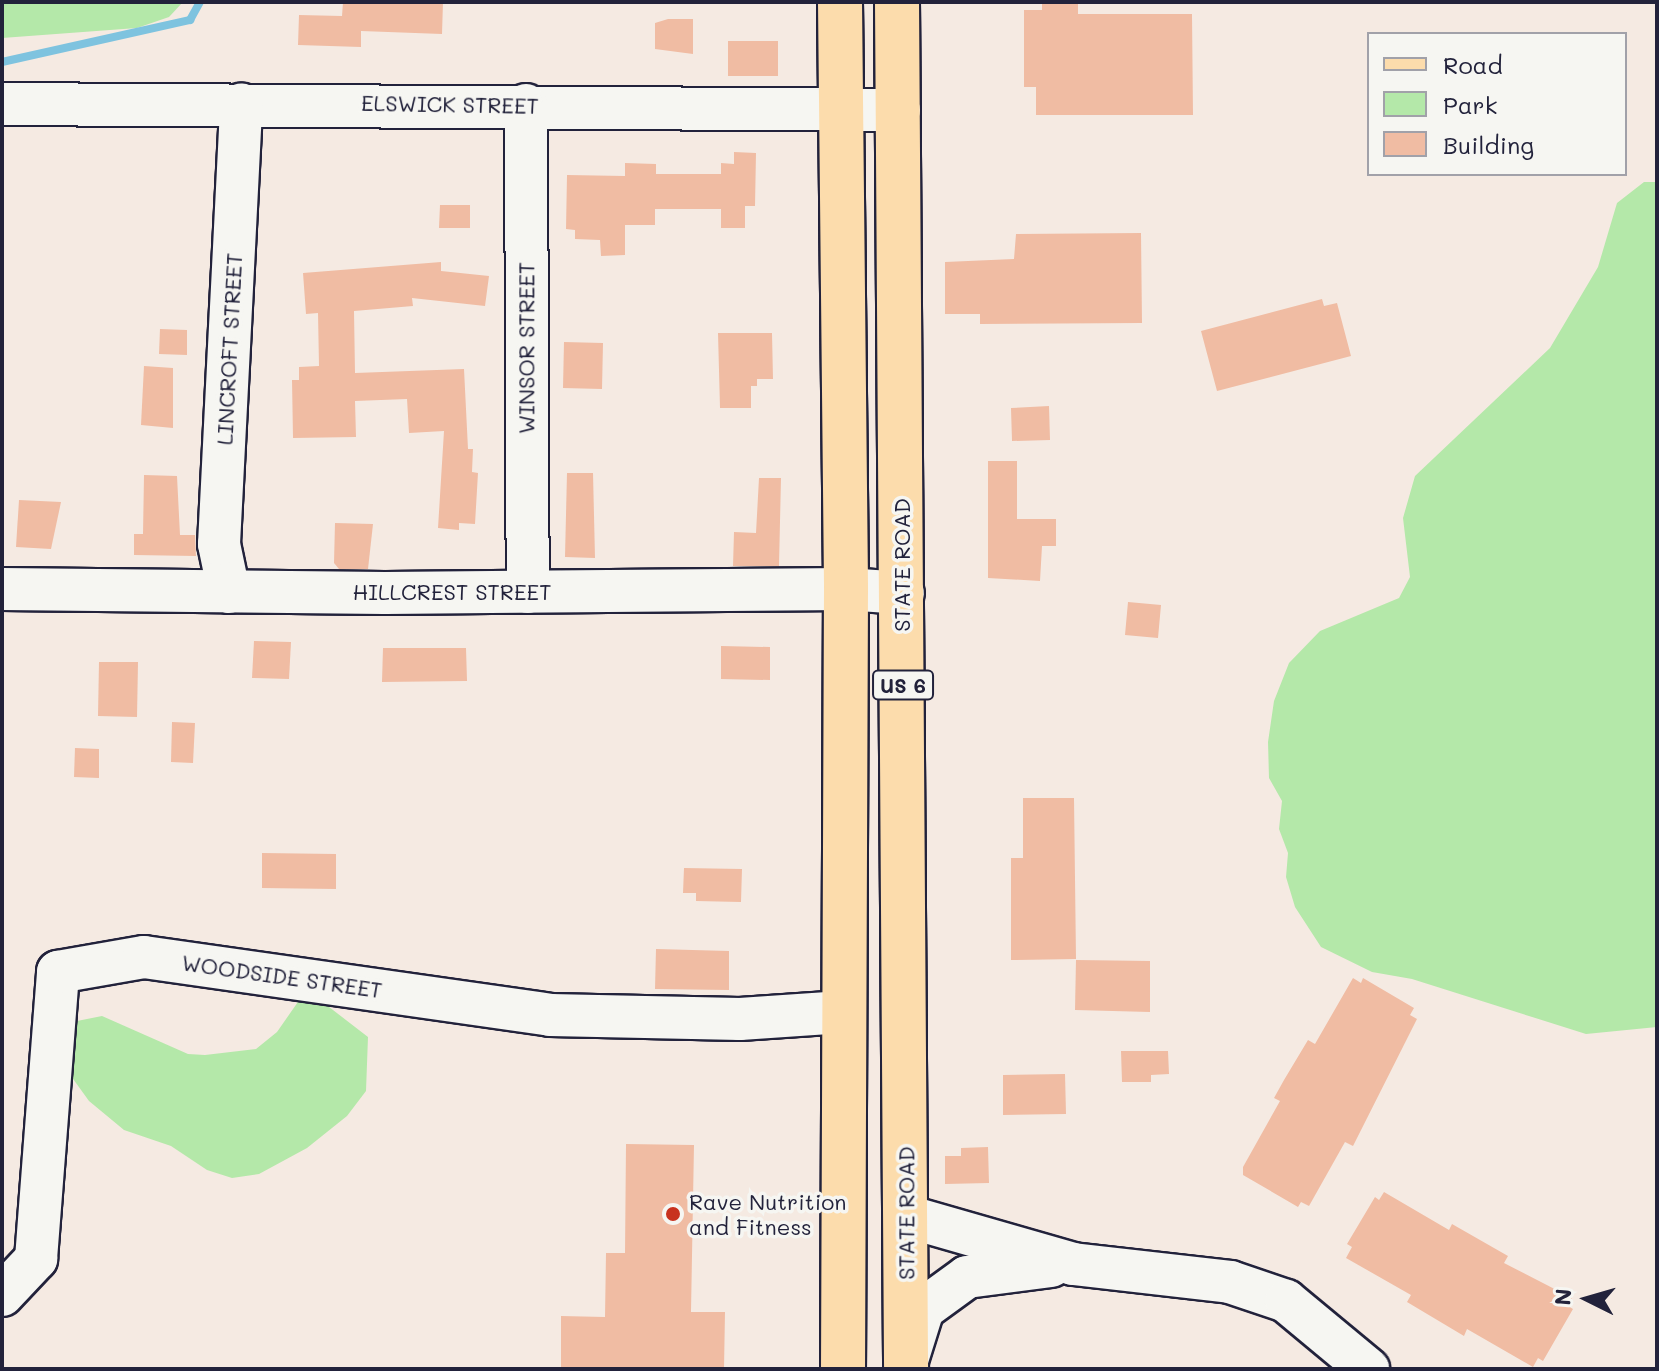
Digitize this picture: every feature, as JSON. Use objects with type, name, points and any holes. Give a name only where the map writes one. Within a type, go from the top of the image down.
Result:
[{"type":"main road","name":"US 6","points":[[840,2],[846,589],[843,1369]]},
{"type":"main road","name":"STATE ROAD","points":[[897,2],[906,1366]]},
{"type":"street","name":"ELSWICK STREET","points":[[2,104],[526,105],[841,112],[899,110]]},
{"type":"street","name":"LINCROFT STREET","points":[[229,592],[219,544],[241,105]]},
{"type":"street","name":"WINSOR STREET","points":[[526,105],[528,592]]},
{"type":"street","name":"HILLCREST STREET","points":[[2,589],[229,592],[846,589],[903,593]]},
{"type":"street","name":"WOODSIDE STREET","points":[[2,1295],[36,1259],[58,972],[144,957],[550,1015],[740,1019],[843,1012]]},
{"type":"street","points":[[906,1216],[1073,1264],[1230,1282],[1286,1301],[1368,1369]]},
{"type":"street","points":[[906,1366],[923,1309],[967,1277],[1073,1264]]},
{"type":"green space","points":[[2,2],[183,2],[169,17],[137,28],[2,38]]},
{"type":"green space","points":[[1644,182],[1657,182],[1657,1027],[1586,1034],[1412,979],[1372,972],[1321,947],[1295,907],[1286,877],[1288,853],[1279,829],[1282,801],[1269,778],[1268,742],[1274,701],[1289,663],[1320,631],[1399,598],[1410,577],[1403,518],[1415,476],[1550,348],[1598,267],[1617,203]]},
{"type":"green space","points":[[300,999],[320,1000],[368,1037],[366,1091],[347,1116],[307,1148],[259,1174],[232,1178],[207,1170],[171,1146],[124,1130],[89,1101],[63,1065],[67,1029],[77,1021],[102,1016],[188,1054],[205,1055],[256,1049],[277,1032]]},
{"type":"building","points":[[343,2],[443,2],[442,34],[361,31],[361,47],[298,45],[299,15],[342,16]]},
{"type":"building","points":[[1042,2],[1078,2],[1078,14],[1192,14],[1193,115],[1036,115],[1036,87],[1024,87],[1024,10],[1042,10]]},
{"type":"building","points":[[668,19],[693,19],[693,54],[655,49],[655,23]]},
{"type":"building","points":[[728,41],[778,41],[778,76],[728,76]]},
{"type":"building","points":[[734,152],[756,153],[755,206],[745,206],[745,228],[721,228],[721,209],[655,209],[655,225],[625,225],[625,255],[601,256],[600,240],[575,239],[575,230],[566,229],[567,175],[625,176],[625,163],[656,164],[656,174],[721,174],[721,163],[734,164]]},
{"type":"building","points":[[440,205],[470,205],[470,228],[439,228]]},
{"type":"building","points":[[1141,233],[1142,323],[980,324],[980,314],[945,314],[945,262],[1014,259],[1016,234]]},
{"type":"building","points":[[441,262],[441,271],[489,276],[485,306],[412,298],[413,306],[354,311],[355,373],[464,369],[468,449],[473,449],[472,472],[478,473],[475,524],[459,523],[459,530],[438,528],[444,431],[409,433],[407,399],[355,401],[356,437],[293,438],[292,380],[299,380],[299,367],[319,366],[318,313],[306,314],[303,273]]},
{"type":"building","points":[[1322,299],[1324,306],[1337,303],[1351,356],[1217,391],[1201,331]]},
{"type":"building","points":[[160,329],[187,330],[187,355],[159,354]]},
{"type":"building","points":[[718,333],[772,333],[773,379],[757,379],[757,386],[751,386],[751,408],[720,408]]},
{"type":"building","points":[[564,342],[603,343],[602,389],[563,388]]},
{"type":"building","points":[[144,366],[173,368],[173,428],[141,425]]},
{"type":"building","points":[[1049,406],[1050,440],[1012,441],[1011,408]]},
{"type":"building","points":[[988,461],[1017,461],[1017,519],[1056,519],[1056,546],[1042,546],[1040,581],[988,578]]},
{"type":"building","points":[[567,473],[593,473],[595,558],[565,557]]},
{"type":"building","points":[[144,475],[177,476],[180,535],[195,535],[196,556],[134,555],[134,534],[143,534]]},
{"type":"building","points":[[759,478],[781,478],[779,566],[733,566],[734,532],[756,533]]},
{"type":"building","points":[[19,500],[61,502],[51,549],[16,547]]},
{"type":"building","points":[[335,523],[373,524],[368,569],[339,569],[334,563]]},
{"type":"building","points":[[1128,602],[1161,605],[1158,638],[1125,635]]},
{"type":"building","points":[[254,641],[291,642],[289,679],[252,678]]},
{"type":"building","points":[[721,646],[770,647],[770,680],[721,679]]},
{"type":"building","points":[[383,648],[466,648],[467,681],[382,682]]},
{"type":"building","points":[[99,662],[138,662],[137,717],[98,716]]},
{"type":"building","points":[[172,722],[195,723],[193,763],[171,762]]},
{"type":"building","points":[[75,748],[99,749],[99,778],[74,777]]},
{"type":"building","points":[[1023,798],[1074,798],[1076,959],[1011,960],[1011,858],[1023,858]]},
{"type":"building","points":[[262,853],[336,854],[336,889],[262,888]]},
{"type":"building","points":[[684,868],[742,869],[741,902],[696,901],[696,893],[683,893]]},
{"type":"building","points":[[656,949],[729,951],[729,990],[655,989]]},
{"type":"building","points":[[1076,960],[1150,961],[1150,1012],[1075,1010]]},
{"type":"building","points":[[1353,978],[1361,983],[1363,978],[1414,1008],[1410,1015],[1417,1019],[1353,1146],[1345,1142],[1309,1206],[1301,1202],[1298,1207],[1243,1175],[1243,1167],[1280,1101],[1274,1098],[1284,1080],[1308,1040],[1315,1044]]},
{"type":"building","points":[[1121,1051],[1168,1051],[1169,1074],[1151,1075],[1151,1082],[1122,1082]]},
{"type":"building","points":[[1065,1074],[1066,1114],[1003,1115],[1003,1075]]},
{"type":"building","points":[[626,1144],[694,1145],[691,1312],[725,1312],[724,1369],[561,1369],[561,1316],[605,1317],[606,1253],[625,1253]]},
{"type":"building","points":[[988,1147],[989,1183],[945,1184],[945,1156],[961,1156],[961,1148]]},
{"type":"building","points":[[1384,1192],[1449,1230],[1452,1224],[1508,1256],[1504,1263],[1572,1298],[1568,1306],[1573,1309],[1543,1361],[1538,1358],[1533,1367],[1467,1329],[1464,1336],[1407,1302],[1411,1295],[1346,1258],[1352,1247],[1347,1244],[1375,1197],[1379,1200]]},
{"type":"waterway","points":[[2,62],[190,20],[200,2]]},
{"type":"place","name":"Rave Nutrition and Fitness","points":[[673,1214]]}]
